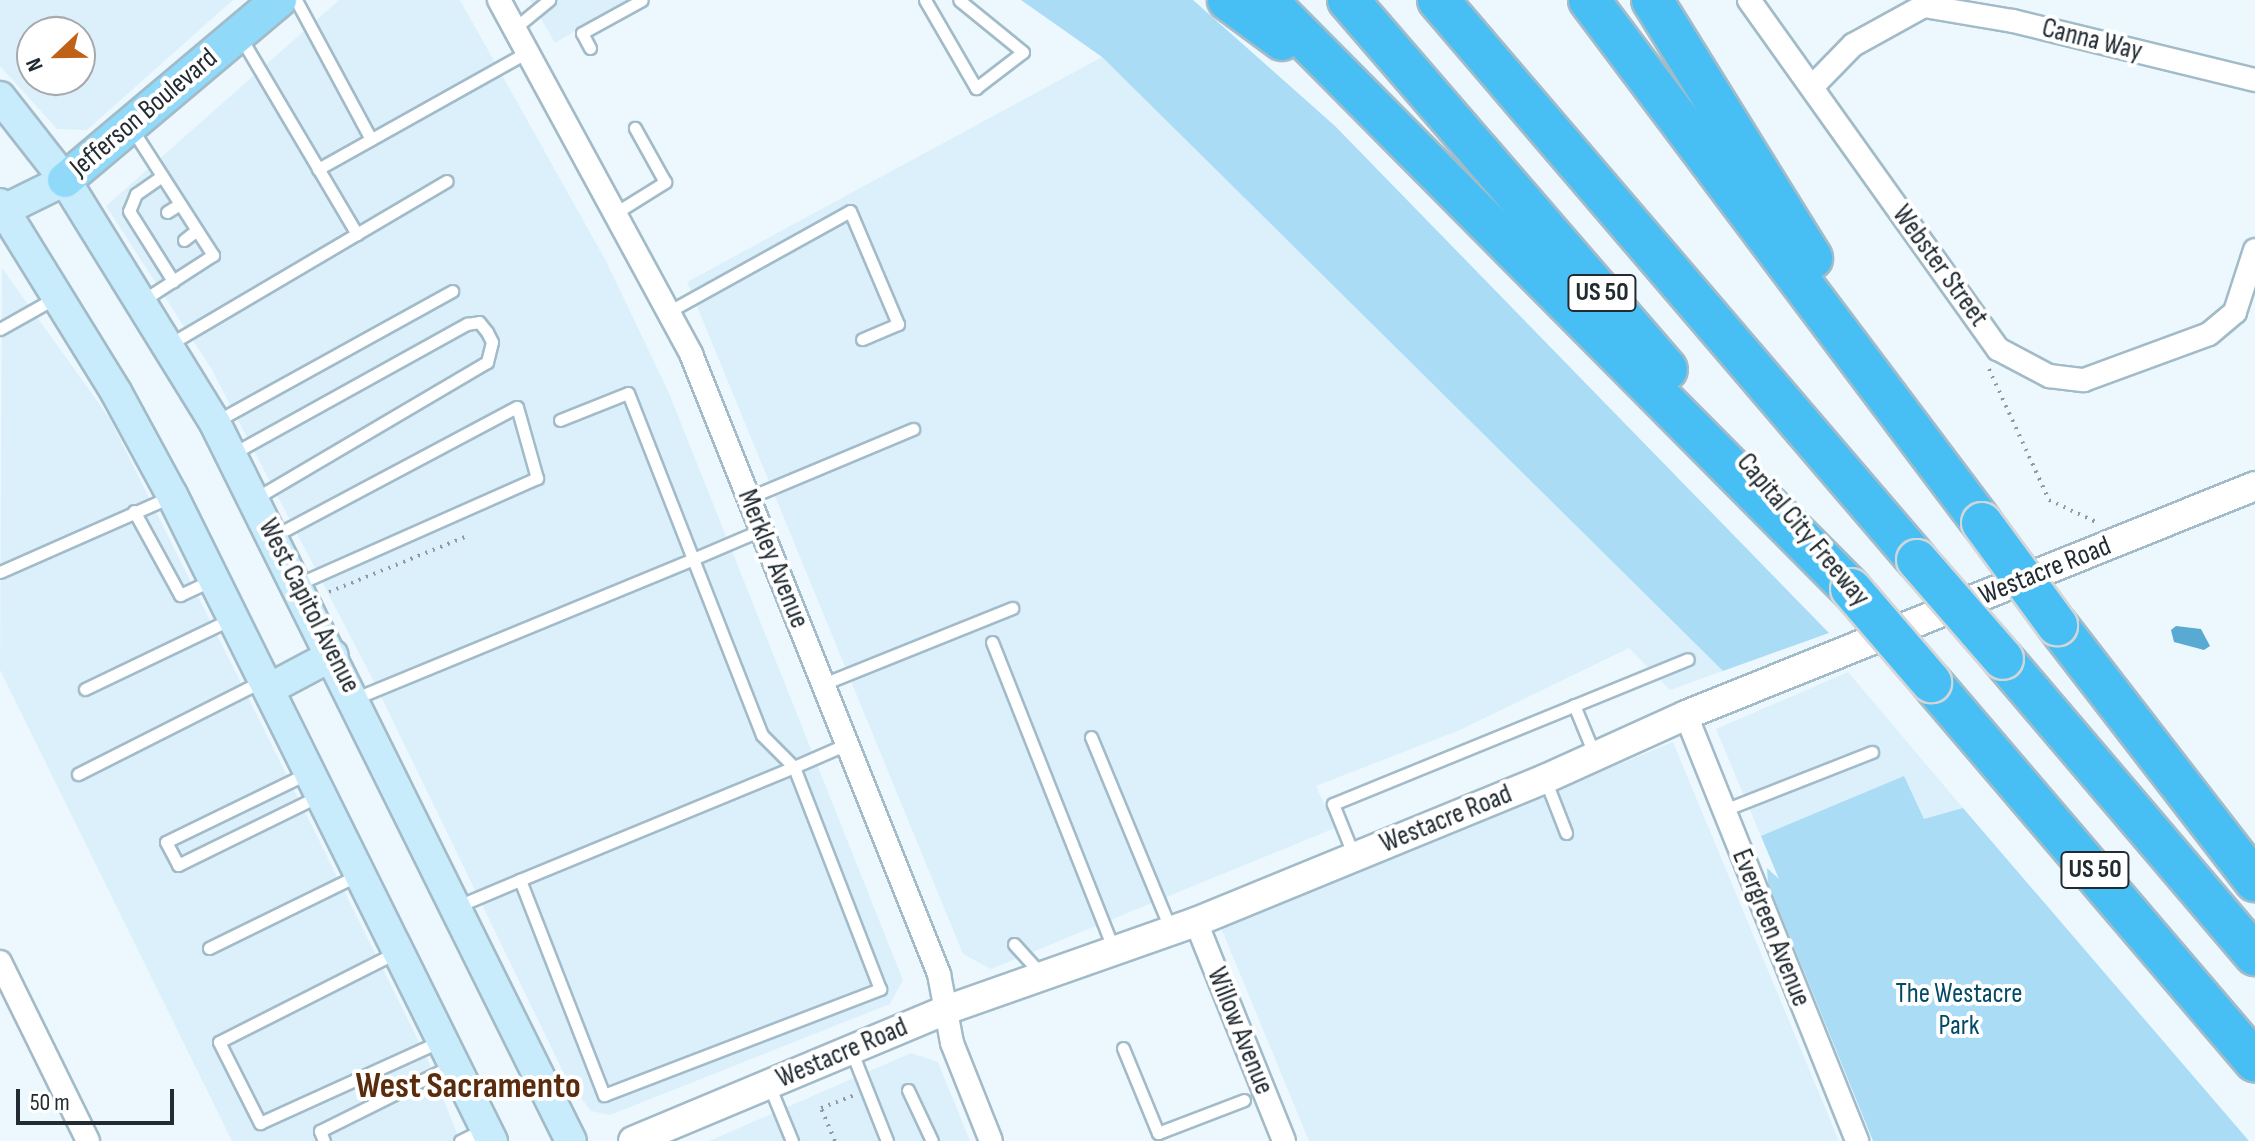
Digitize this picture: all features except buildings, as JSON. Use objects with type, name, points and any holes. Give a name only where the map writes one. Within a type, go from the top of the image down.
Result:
[{"type":"highway","points":[[1228,0],[1353,92]]},
{"type":"highway","points":[[1266,0],[1353,92],[1851,589]]},
{"type":"highway","name":"Capital City Freeway","points":[[1348,0],[2255,1062]]},
{"type":"highway","name":"US 50","points":[[1438,0],[2255,955]]},
{"type":"highway","points":[[1589,0],[2057,625],[2255,881]]},
{"type":"highway","points":[[1652,0],[1907,421]]},
{"type":"main road","name":"Jefferson Boulevard","points":[[1,209],[65,180],[279,0]]},
{"type":"main road","name":"West Capitol Avenue","points":[[0,97],[65,180],[170,345],[215,423],[356,698],[571,1141]]},
{"type":"main road","points":[[1,209],[57,297],[172,495],[448,1053],[479,1137]]},
{"type":"main road","points":[[267,684],[333,655]]},
{"type":"street","name":"Merkley Avenue","points":[[499,0],[617,212],[668,312],[748,498],[939,974],[952,1043],[990,1141]]},
{"type":"street","name":"Webster Street","points":[[1749,0],[1998,349],[2049,376],[2084,380],[2209,334],[2235,312],[2255,250]]},
{"type":"street","name":"Canna Way","points":[[1812,87],[1853,45],[1924,6],[2013,21],[2255,80]]},
{"type":"street","name":"Westacre Road","points":[[633,1141],[678,1132],[768,1084],[946,1010],[1184,926],[1545,779],[1686,715],[2255,486]]},
{"type":"street","name":"Evergreen Avenue","points":[[1686,715],[1857,1141]]},
{"type":"street","name":"Willow Avenue","points":[[1184,926],[1284,1141]]},
{"type":"street","points":[[0,962],[88,1141]]},
{"type":"lane","points":[[296,0],[371,139]]},
{"type":"lane","points":[[516,27],[549,0]]},
{"type":"lane","points":[[590,48],[582,33],[642,0]]},
{"type":"lane","points":[[925,0],[976,88],[1023,52],[959,0]]},
{"type":"lane","points":[[238,34],[357,234]]},
{"type":"lane","points":[[318,169],[529,51]]},
{"type":"lane","points":[[130,125],[213,255],[142,301]]},
{"type":"lane","points":[[617,212],[665,182],[635,128]]},
{"type":"lane","points":[[162,176],[136,194],[129,211],[162,254],[173,281]]},
{"type":"lane","points":[[170,345],[447,181]]},
{"type":"lane","points":[[167,212],[180,204]]},
{"type":"lane","points":[[668,312],[850,211],[898,324],[862,339]]},
{"type":"lane","points":[[184,240],[197,230]]},
{"type":"lane","points":[[215,423],[452,291]]},
{"type":"lane","points":[[0,329],[57,297]]},
{"type":"lane","points":[[231,454],[456,329],[474,321],[487,332],[492,342],[487,362],[254,498]]},
{"type":"lane","points":[[520,880],[604,1095],[880,989],[794,767],[762,735],[628,393],[560,420]]},
{"type":"lane","points":[[274,536],[517,407],[537,478],[297,584]]},
{"type":"lane","points":[[748,498],[913,429]]},
{"type":"lane","points":[[0,572],[172,495]]},
{"type":"lane","points":[[134,511],[180,595],[214,579]]},
{"type":"lane","points":[[356,698],[761,530]]},
{"type":"lane","points":[[823,684],[1012,608]]},
{"type":"lane","points":[[85,689],[233,618]]},
{"type":"lane","points":[[992,642],[1114,950]]},
{"type":"lane","points":[[1354,857],[1333,804],[1688,659]]},
{"type":"lane","points":[[78,774],[267,684]]},
{"type":"lane","points":[[1574,705],[1595,756]]},
{"type":"lane","points":[[1091,737],[1184,926]]},
{"type":"lane","points":[[458,906],[847,744]]},
{"type":"lane","points":[[1724,810],[1872,752]]},
{"type":"lane","points":[[1545,779],[1566,833]]},
{"type":"lane","points":[[316,784],[178,865],[166,842],[316,784]]},
{"type":"lane","points":[[209,948],[360,873]]},
{"type":"lane","points":[[1014,944],[1042,976]]},
{"type":"lane","points":[[398,951],[219,1042],[260,1123],[448,1053]]},
{"type":"lane","points":[[1123,1048],[1158,1133],[1244,1100]]},
{"type":"lane","points":[[851,1050],[887,1141]]},
{"type":"lane","points":[[324,1141],[320,1131],[448,1053]]},
{"type":"lane","points":[[768,1084],[792,1141]]},
{"type":"lane","points":[[908,1090],[932,1141]]},
{"type":"path","points":[[1989,363],[2049,500],[2095,519],[2116,543]]},
{"type":"path","points":[[329,592],[465,537]]},
{"type":"path","points":[[835,1141],[821,1108],[856,1094],[850,1080]]},
{"type":"shaded area","points":[[0,0],[233,0],[87,130],[57,129],[27,96],[96,96],[96,16],[16,16],[16,84],[0,66]]},
{"type":"shaded area","points":[[339,0],[460,0],[606,261],[669,393],[903,980],[890,1004],[610,1115],[591,1111],[568,1082],[373,680],[212,370],[106,206]]},
{"type":"shaded area","points":[[530,0],[628,0],[555,43]]},
{"type":"shaded area","points":[[1102,57],[1723,671],[1670,690],[1629,648],[1460,730],[1316,786],[1335,828],[991,969],[963,954],[687,282]]},
{"type":"shaded area","points":[[2,268],[110,419],[427,1058],[460,1141],[232,1141],[0,670]]},
{"type":"shaded area","points":[[2176,626],[2201,629],[2210,646],[2204,650],[2174,642],[2171,630]]},
{"type":"shaded area","points":[[1848,672],[1963,808],[1780,882],[1716,729]]},
{"type":"shaded area","points":[[1673,742],[1839,1141],[1309,1141],[1221,928]]},
{"type":"shaded area","points":[[911,1053],[938,1062],[970,1141],[709,1141]]},
{"type":"green space","points":[[1021,0],[1193,0],[1335,126],[1829,633],[1723,671],[1102,57]]},
{"type":"green space","name":"The Westacre Park","points":[[1904,776],[1924,819],[1963,808],[2249,1141],[1873,1141],[1768,883],[1767,868],[1779,879],[1761,836]]},
{"type":"district","name":"West Sacramento","points":[[468,1087]]}]
